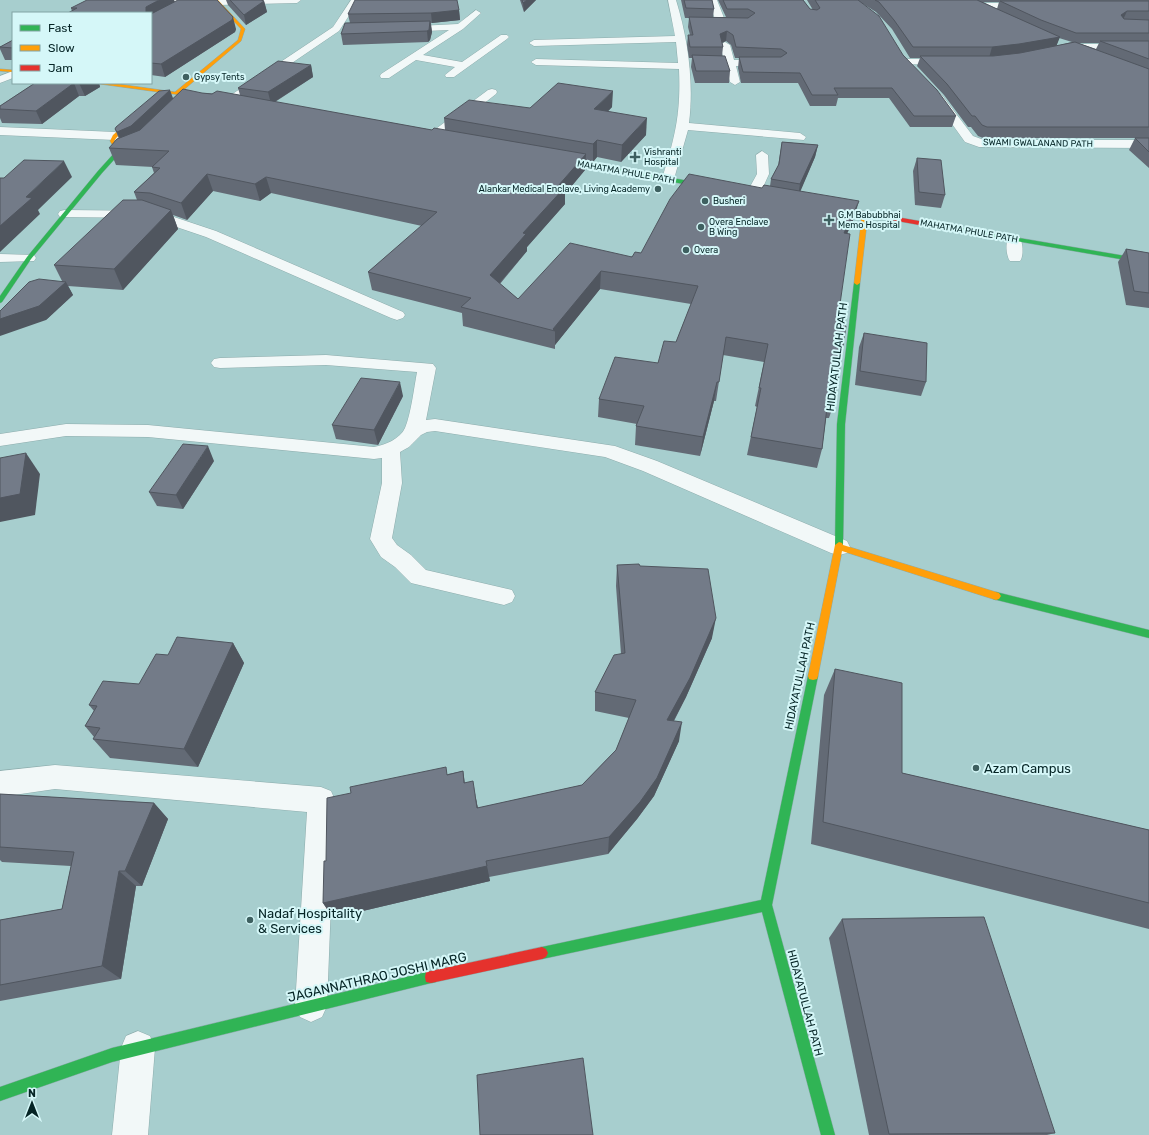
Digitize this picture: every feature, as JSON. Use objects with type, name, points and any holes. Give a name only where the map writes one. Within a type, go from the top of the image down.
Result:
[{"type":"street","points":[[155,0],[190,2],[297,0]]},
{"type":"street","points":[[221,100],[336,29],[355,0]]},
{"type":"street","points":[[668,179],[684,126],[686,96],[681,80],[680,59],[682,22],[672,0]]},
{"type":"street","points":[[713,0],[721,23]]},
{"type":"street","points":[[965,0],[975,6],[993,14],[1036,9],[975,6]]},
{"type":"street","points":[[177,98],[240,40],[243,29],[217,1]]},
{"type":"street","points":[[177,9],[190,2]]},
{"type":"street","points":[[385,76],[460,28],[476,13]]},
{"type":"street","points":[[400,39],[398,29],[460,28]]},
{"type":"street","points":[[336,29],[350,29]]},
{"type":"street","points":[[450,75],[504,37]]},
{"type":"street","points":[[534,43],[681,39]]},
{"type":"street","points":[[1149,39],[1054,40],[1093,55],[1149,54]]},
{"type":"street","points":[[725,45],[735,82]]},
{"type":"street","points":[[415,46],[429,48]]},
{"type":"street","points":[[1052,52],[1073,47],[1149,47]]},
{"type":"street","points":[[555,57],[659,55]]},
{"type":"street","points":[[415,57],[464,65]]},
{"type":"street","points":[[915,72],[904,58],[959,62]]},
{"type":"street","points":[[536,62],[680,59],[730,63],[779,63]]},
{"type":"street","points":[[0,70],[12,71]]},
{"type":"street","points":[[0,80],[12,74]]},
{"type":"street","points":[[107,84],[177,98]]},
{"type":"street","name":"SWAMI GWALANAND PATH","points":[[929,88],[969,139],[975,142],[983,144],[1149,144]]},
{"type":"street","points":[[430,136],[492,92]]},
{"type":"street","points":[[158,99],[177,98],[221,100],[244,104]]},
{"type":"street","points":[[119,151],[112,142],[115,136],[147,108]]},
{"type":"street","points":[[684,126],[800,137]]},
{"type":"street","points":[[3,134],[115,136]]},
{"type":"street","points":[[0,301],[29,258],[119,151],[141,142],[146,136]]},
{"type":"street","points":[[430,136],[448,140]]},
{"type":"street","points":[[753,194],[763,174],[762,154]]},
{"type":"street","name":"MAHATMA PHULE PATH","points":[[547,159],[723,189]]},
{"type":"street","name":"MAHATMA PHULE PATH","points":[[818,206],[1149,262]]},
{"type":"street","points":[[65,214],[151,214],[211,234],[397,315]]},
{"type":"street","name":"HIDAYATULLAH PATH","points":[[828,1135],[766,905],[839,547],[841,424],[865,214]]},
{"type":"street","points":[[1014,239],[1015,258]]},
{"type":"street","points":[[0,258],[29,258]]},
{"type":"street","points":[[220,363],[326,360],[427,368],[414,430]]},
{"type":"street","points":[[0,440],[66,430],[148,431],[374,453],[390,450],[402,443],[414,430],[423,426],[435,425],[608,451],[650,466],[839,547],[981,592],[1149,634]]},
{"type":"street","points":[[390,450],[394,463],[392,484],[380,539],[389,550],[419,577],[504,596]]},
{"type":"street","points":[[0,784],[55,777],[321,800],[311,1006]]},
{"type":"street","name":"JAGANNATHRAO JOSHI MARG","points":[[0,1094],[112,1055],[138,1048],[396,985],[766,905]]},
{"type":"street","points":[[130,1135],[138,1048]]},
{"type":"building","points":[[87,0],[159,0],[146,7],[146,12],[70,12],[77,8],[71,8]]},
{"type":"building","points":[[178,0],[217,0],[233,17],[232,20],[161,64],[152,63],[152,13]]},
{"type":"building","points":[[230,0],[261,0],[264,1],[244,15]]},
{"type":"building","points":[[355,0],[457,0],[459,10],[431,13],[348,14]]},
{"type":"building","points":[[684,0],[712,0],[714,9],[686,8]]},
{"type":"building","points":[[723,0],[803,0],[810,9],[817,10],[820,8],[815,0],[858,0],[879,16],[903,55],[937,90],[956,116],[914,116],[892,88],[834,88],[838,95],[812,95],[800,73],[743,72],[739,57],[781,57],[787,53],[781,49],[736,47],[733,35],[727,31],[720,34],[723,47],[690,47],[688,35],[693,35],[689,17],[748,18],[755,13],[748,9],[727,9]]},
{"type":"building","points":[[875,0],[977,0],[1060,37],[992,47],[913,47],[894,20],[879,2]]},
{"type":"building","points":[[1000,1],[1149,1],[1149,11],[1127,11],[1121,15],[1124,19],[1149,20],[1149,33],[1076,33],[1041,20]]},
{"type":"building","points":[[430,21],[429,30],[427,31],[341,34],[345,23]]},
{"type":"building","points":[[12,41],[12,48],[0,47]]},
{"type":"building","points":[[1100,41],[1149,41],[1149,59]]},
{"type":"building","points":[[1075,42],[1149,69],[1149,127],[987,127],[982,125],[975,116],[972,116],[947,84],[920,56],[993,56],[1020,53]]},
{"type":"building","points":[[692,55],[725,56],[730,71],[696,71]]},
{"type":"building","points":[[278,61],[311,65],[268,92],[238,88]]},
{"type":"building","points":[[558,83],[613,91],[594,109],[647,118],[622,145],[597,140],[593,144],[444,118],[469,100],[530,108]]},
{"type":"building","points":[[33,84],[73,84],[36,111],[0,109],[0,106]]},
{"type":"building","points":[[183,89],[212,94],[217,91],[432,130],[434,128],[586,154],[558,186],[565,187],[523,233],[526,234],[490,275],[518,299],[570,243],[632,257],[635,252],[641,253],[670,199],[689,174],[762,188],[764,185],[859,201],[844,233],[850,234],[837,325],[846,326],[835,400],[828,399],[822,449],[751,437],[768,344],[726,337],[719,382],[717,382],[703,437],[636,426],[644,406],[599,399],[615,357],[658,363],[664,341],[676,342],[698,286],[601,271],[553,329],[555,331],[461,307],[471,298],[368,272],[437,212],[266,177],[255,184],[207,174],[181,203],[150,193],[134,192],[160,168],[152,167],[169,151],[109,148],[117,139],[140,130]]},
{"type":"building","points":[[170,90],[131,126],[117,132],[115,129],[116,127],[159,91]]},
{"type":"building","points":[[1135,138],[1149,138],[1149,152]]},
{"type":"building","points":[[782,142],[818,145],[800,184],[771,179],[779,164]]},
{"type":"building","points":[[917,158],[941,160],[945,195],[919,192]]},
{"type":"building","points":[[24,160],[64,161],[26,197],[32,198],[0,226],[0,178],[4,178]]},
{"type":"building","points":[[123,200],[142,200],[171,210],[114,269],[54,265]]},
{"type":"building","points":[[1126,249],[1149,253],[1149,293],[1134,291]]},
{"type":"building","points":[[39,279],[66,282],[39,306],[0,319],[0,311],[29,282]]},
{"type":"building","points":[[864,333],[927,343],[926,382],[860,371]]},
{"type":"building","points":[[361,378],[400,382],[374,430],[332,425]]},
{"type":"building","points":[[183,444],[208,446],[176,495],[149,492]]},
{"type":"building","points":[[26,453],[20,494],[0,498],[0,458]]},
{"type":"building","points":[[639,564],[640,566],[708,569],[716,618],[690,678],[667,720],[682,722],[657,778],[640,802],[609,837],[486,861],[487,866],[323,903],[324,861],[326,861],[327,798],[351,793],[350,787],[446,767],[447,775],[463,771],[464,783],[473,781],[477,808],[582,785],[616,750],[636,700],[595,692],[614,655],[625,653],[617,565]]},
{"type":"building","points":[[177,637],[233,643],[184,749],[93,739],[100,728],[85,726],[97,706],[89,705],[103,681],[139,684],[156,654],[168,655]]},
{"type":"building","points":[[835,669],[902,683],[902,773],[1149,830],[1149,903],[823,822]]},
{"type":"building","points":[[0,794],[154,803],[125,871],[119,871],[102,966],[0,985],[0,920],[62,909],[74,852],[0,847]]},
{"type":"building","points":[[984,917],[1055,1133],[889,1134],[842,919]]},
{"type":"building","points":[[583,1058],[593,1135],[480,1135],[477,1075]]},
{"type":"traffic: fast","points":[[0,301],[29,258],[100,172],[119,151],[138,143]]},
{"type":"traffic: fast","points":[[557,160],[712,187]]},
{"type":"traffic: fast","points":[[925,224],[1149,262]]},
{"type":"traffic: fast","points":[[839,545],[841,424],[857,283]]},
{"type":"traffic: fast","points":[[996,596],[1149,634]]},
{"type":"traffic: fast","points":[[813,676],[766,905],[828,1135]]},
{"type":"traffic: fast","points":[[542,953],[766,905]]},
{"type":"traffic: fast","points":[[0,1094],[112,1055],[431,977]]},
{"type":"traffic: slow","points":[[177,93],[240,40],[243,29],[216,0]]},
{"type":"traffic: slow","points":[[0,70],[12,71]]},
{"type":"traffic: slow","points":[[109,84],[208,98]]},
{"type":"traffic: slow","points":[[119,151],[112,141],[115,136],[140,114]]},
{"type":"traffic: slow","points":[[857,283],[865,214]]},
{"type":"traffic: slow","points":[[813,676],[839,545]]},
{"type":"traffic: slow","points":[[839,547],[996,596]]},
{"type":"traffic: jam","points":[[827,207],[925,224]]},
{"type":"traffic: jam","points":[[431,977],[542,953]]},
{"type":"place","name":"Gypsy Tents","points":[[186,77]]},
{"type":"place","name":"Vishranti Hospital","points":[[635,157]]},
{"type":"place","name":"Alankar Medical Enclave, Living Academy","points":[[658,189]]},
{"type":"place","name":"Busheri","points":[[705,201]]},
{"type":"place","name":"G.M Babubbhai Memo Hospital","points":[[829,220]]},
{"type":"place","name":"Overa Enclave B Wing","points":[[701,227]]},
{"type":"place","name":"Overa","points":[[686,250]]},
{"type":"place","name":"Azam Campus","points":[[976,768]]},
{"type":"place","name":"Nadaf Hospitality & Services","points":[[250,920]]}]
